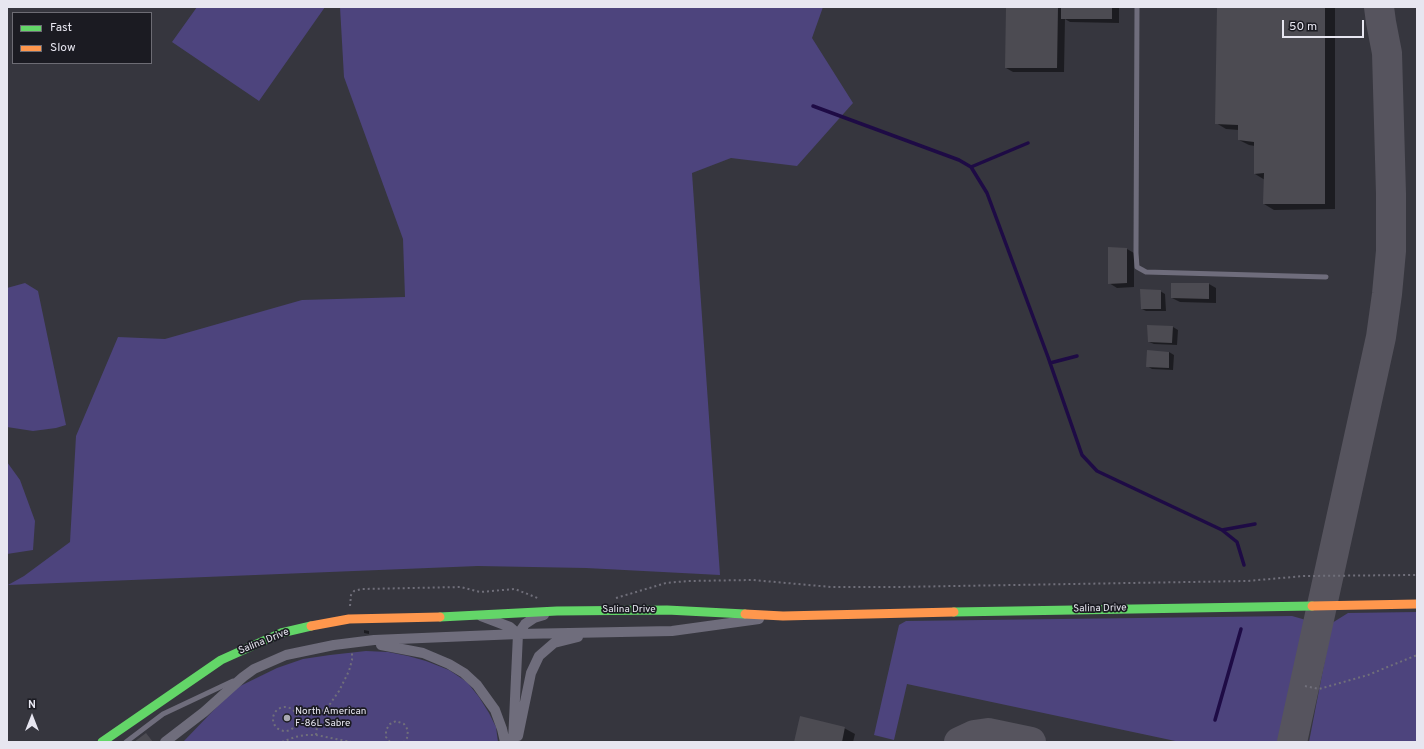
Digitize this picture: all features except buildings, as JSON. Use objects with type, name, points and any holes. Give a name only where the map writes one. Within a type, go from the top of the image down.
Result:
[{"type":"street","name":"Salina Drive","points":[[102,742],[221,660],[282,633],[326,622],[351,619],[557,611],[667,610],[783,616],[1417,604]]},
{"type":"street","points":[[513,742],[518,634],[525,624],[534,618],[557,611]]},
{"type":"street","name":"Salina Drive","points":[[476,615],[510,627],[518,634]]},
{"type":"street","name":"Salina Drive","points":[[165,742],[204,712],[242,677],[254,669],[286,655],[334,645],[374,640],[518,634],[672,631],[783,616]]},
{"type":"street","name":"Salina Drive","points":[[517,742],[531,673],[539,656],[554,643],[596,632]]},
{"type":"street","points":[[354,642],[392,646],[424,653],[449,664],[464,673],[477,685],[495,710],[505,742]]},
{"type":"lane","points":[[1136,7],[1137,267],[1146,272],[1326,277]]},
{"type":"lane","points":[[126,742],[163,714],[242,677]]},
{"type":"path","points":[[610,599],[666,583],[688,581],[753,580],[831,587],[897,587],[1247,582],[1304,576],[1417,575]]},
{"type":"path","points":[[351,619],[351,595],[354,591],[362,589],[461,587],[480,592],[515,589],[542,600]]},
{"type":"path","points":[[316,735],[318,718],[339,691],[349,672],[354,642]]},
{"type":"path","points":[[1305,686],[1319,689],[1368,676],[1417,655]]},
{"type":"path","points":[[284,708],[292,710],[296,717],[295,725],[289,730],[285,731],[278,729],[274,724],[273,717],[275,713],[284,708]]},
{"type":"path","points":[[390,742],[386,737],[386,730],[390,724],[396,721],[404,724],[408,730],[407,738],[404,742]]},
{"type":"path","points":[[282,742],[295,736],[316,735],[351,742]]},
{"type":"shaded area","points":[[197,7],[325,7],[259,101],[172,42]]},
{"type":"shaded area","points":[[340,7],[823,7],[812,38],[853,103],[797,166],[731,158],[692,173],[720,575],[586,568],[478,566],[8,585],[24,576],[70,542],[76,436],[118,337],[165,339],[302,300],[405,297],[403,239],[344,77]]},
{"type":"shaded area","points":[[25,283],[38,291],[66,425],[56,428],[33,431],[7,427],[7,288]]},
{"type":"shaded area","points":[[7,462],[20,480],[35,521],[33,550],[7,554]]},
{"type":"shaded area","points":[[1417,612],[1417,742],[1309,742],[1332,623],[1348,613]]},
{"type":"shaded area","points":[[1292,616],[1306,620],[1278,742],[1180,742],[907,684],[894,740],[874,735],[899,625],[906,621]]},
{"type":"shaded area","points":[[366,651],[388,652],[426,661],[449,670],[467,682],[489,713],[496,727],[498,742],[183,742],[234,689],[277,668],[303,659]]},
{"type":"waterway","points":[[813,106],[959,160],[971,167],[987,193],[1048,357],[1082,455],[1097,471],[1222,530],[1237,542],[1244,565]]},
{"type":"waterway","points":[[971,167],[1028,143]]},
{"type":"waterway","points":[[1050,363],[1077,356]]},
{"type":"waterway","points":[[1222,530],[1255,524]]},
{"type":"waterway","points":[[1215,720],[1241,629]]},
{"type":"taxiway","points":[[1292,742],[1381,337],[1387,294],[1391,251],[1391,194],[1387,53],[1379,7]]},
{"type":"taxiway","points":[[959,742],[974,735],[988,733],[1031,742]]},
{"type":"traffic: fast","points":[[954,612],[1312,606]]},
{"type":"traffic: fast","points":[[440,617],[557,611],[667,610],[745,614]]},
{"type":"traffic: fast","points":[[102,742],[221,660],[281,633],[311,626]]},
{"type":"traffic: slow","points":[[1312,606],[1417,604]]},
{"type":"traffic: slow","points":[[745,614],[783,616],[954,612]]},
{"type":"traffic: slow","points":[[311,626],[349,619],[440,617]]},
{"type":"place","name":"North American F-86L Sabre","points":[[287,718]]}]
